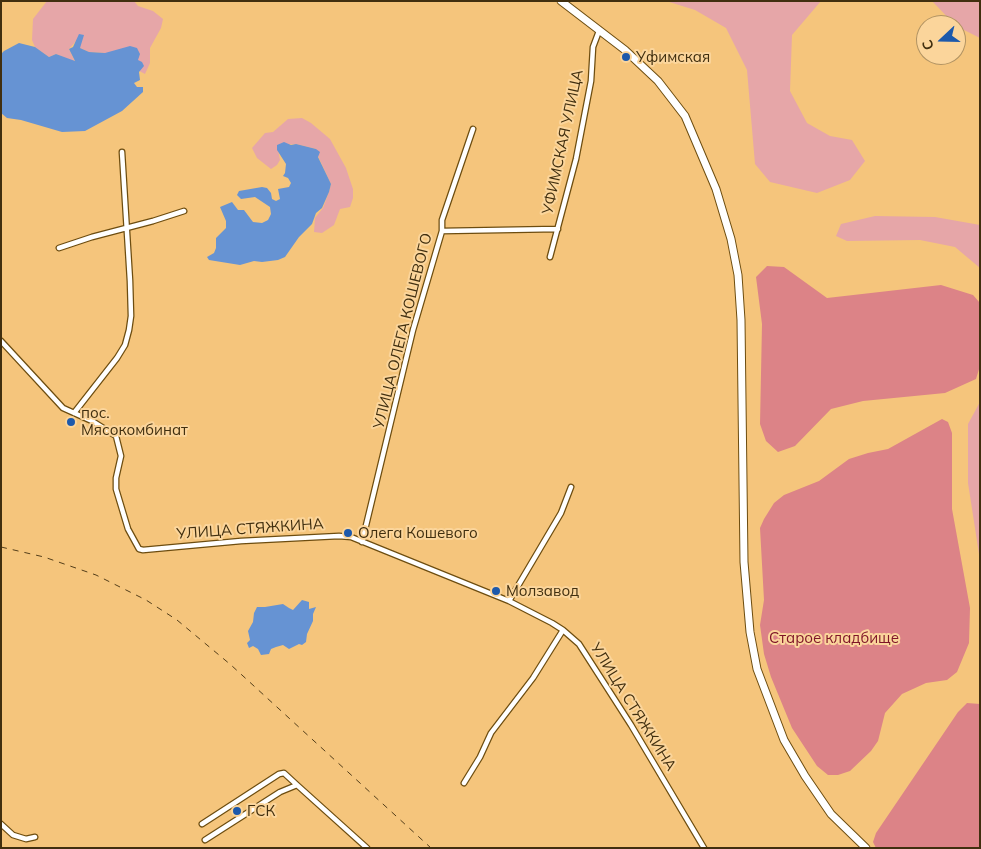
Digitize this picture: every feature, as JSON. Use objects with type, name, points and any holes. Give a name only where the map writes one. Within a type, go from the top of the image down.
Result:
[{"type":"main road","points":[[561,1],[625,50],[658,81],[685,116],[716,189],[731,239],[738,275],[741,320],[744,562],[750,632],[757,670],[784,740],[805,776],[831,814],[866,848]]},
{"type":"street","name":"УФИМСКАЯ УЛИЦА","points":[[550,257],[576,159],[591,81],[592,47],[599,31]]},
{"type":"street","name":"УЛИЦА ОЛЕГА КОШЕВОГО","points":[[362,542],[414,330],[442,232],[442,220],[472,129]]},
{"type":"street","points":[[74,413],[125,345],[131,316],[122,152]]},
{"type":"street","points":[[58,248],[184,211]]},
{"type":"street","points":[[442,232],[558,229]]},
{"type":"street","name":"УЛИЦА СТЯЖКИНА","points":[[1,341],[63,408],[92,421],[116,436],[121,456],[116,478],[116,489],[128,529],[139,549],[241,541],[351,537],[509,601],[563,630],[579,644],[631,725],[704,848]]},
{"type":"street","points":[[509,601],[561,513],[571,487]]},
{"type":"street","points":[[464,783],[480,757],[491,733],[533,678],[563,630]]},
{"type":"street","points":[[202,824],[279,774],[284,774],[367,848]]},
{"type":"street","points":[[205,840],[280,792],[297,785]]},
{"type":"street","points":[[1,824],[13,835],[26,839],[35,837]]},
{"type":"shaded area","points":[[47,1],[134,1],[138,6],[153,11],[163,19],[161,28],[150,48],[150,63],[145,74],[105,53],[89,52],[80,48],[76,41],[69,49],[75,62],[56,54],[49,57],[35,47],[32,40],[33,19]]},
{"type":"shaded area","points":[[666,1],[821,1],[792,35],[790,91],[807,123],[830,136],[852,140],[865,161],[850,180],[817,193],[770,182],[755,164],[747,70],[726,28],[695,10]]},
{"type":"shaded area","points":[[932,1],[980,1],[980,38],[966,31],[966,15],[945,15]]},
{"type":"shaded area","points":[[302,118],[330,139],[346,168],[353,189],[350,207],[340,209],[334,225],[322,233],[314,232],[315,218],[323,208],[331,184],[316,149],[296,144],[277,145],[280,160],[271,169],[257,158],[252,148],[265,133],[273,132],[288,119]]},
{"type":"shaded area","points":[[875,216],[935,217],[980,225],[980,268],[955,247],[920,240],[847,241],[836,236],[841,224]]},
{"type":"shaded area","points":[[980,402],[980,586],[979,554],[968,483],[968,424]]},
{"type":"green space","points":[[767,266],[784,267],[827,298],[941,285],[973,295],[980,303],[980,366],[976,379],[945,393],[863,401],[831,409],[795,446],[778,452],[766,441],[760,424],[762,324],[756,277]]},
{"type":"green space","name":"Старое кладбище","points":[[942,419],[948,422],[952,433],[952,509],[970,608],[969,643],[957,672],[947,680],[926,683],[902,694],[885,713],[878,741],[871,751],[850,771],[838,775],[828,775],[817,766],[792,728],[771,677],[764,654],[760,625],[764,600],[760,528],[774,503],[784,495],[819,481],[849,459],[888,449]]},
{"type":"green space","points":[[967,703],[980,704],[980,848],[876,848],[873,842],[876,833],[958,712]]},
{"type":"water","points":[[79,34],[84,35],[80,48],[89,52],[105,53],[130,46],[137,48],[140,54],[138,60],[144,66],[139,72],[140,80],[134,83],[137,87],[143,87],[143,92],[122,111],[85,131],[62,132],[21,120],[7,118],[1,113],[1,54],[19,43],[35,47],[49,57],[56,54],[75,61],[69,49],[73,47]]},
{"type":"water","points":[[284,142],[316,149],[320,152],[318,157],[331,184],[322,208],[316,213],[312,224],[299,237],[285,257],[278,260],[254,261],[240,265],[209,260],[207,257],[214,253],[216,248],[216,238],[226,228],[226,221],[220,207],[232,202],[238,210],[244,210],[253,222],[262,223],[268,220],[271,214],[270,207],[255,197],[241,199],[237,195],[239,191],[262,187],[267,188],[271,193],[272,199],[276,201],[280,199],[278,189],[289,187],[291,183],[288,178],[283,176],[286,164],[277,150],[277,145]]},
{"type":"water","points":[[302,600],[309,602],[309,609],[316,607],[306,642],[289,649],[283,645],[276,647],[271,649],[269,654],[261,655],[258,649],[253,646],[249,648],[247,643],[250,640],[248,631],[253,622],[257,607],[283,604],[293,610]]},
{"type":"railway","points":[[1,547],[44,557],[96,575],[146,600],[177,620],[231,665],[431,848]]},
{"type":"place","name":"Уфимская","points":[[626,57]]},
{"type":"place","name":"пос. Мясокомбинат","points":[[71,422]]},
{"type":"place","name":"Олега Кошевого","points":[[348,533]]},
{"type":"place","name":"Молзавод","points":[[496,591]]},
{"type":"place","name":"ГСК","points":[[237,811]]}]
